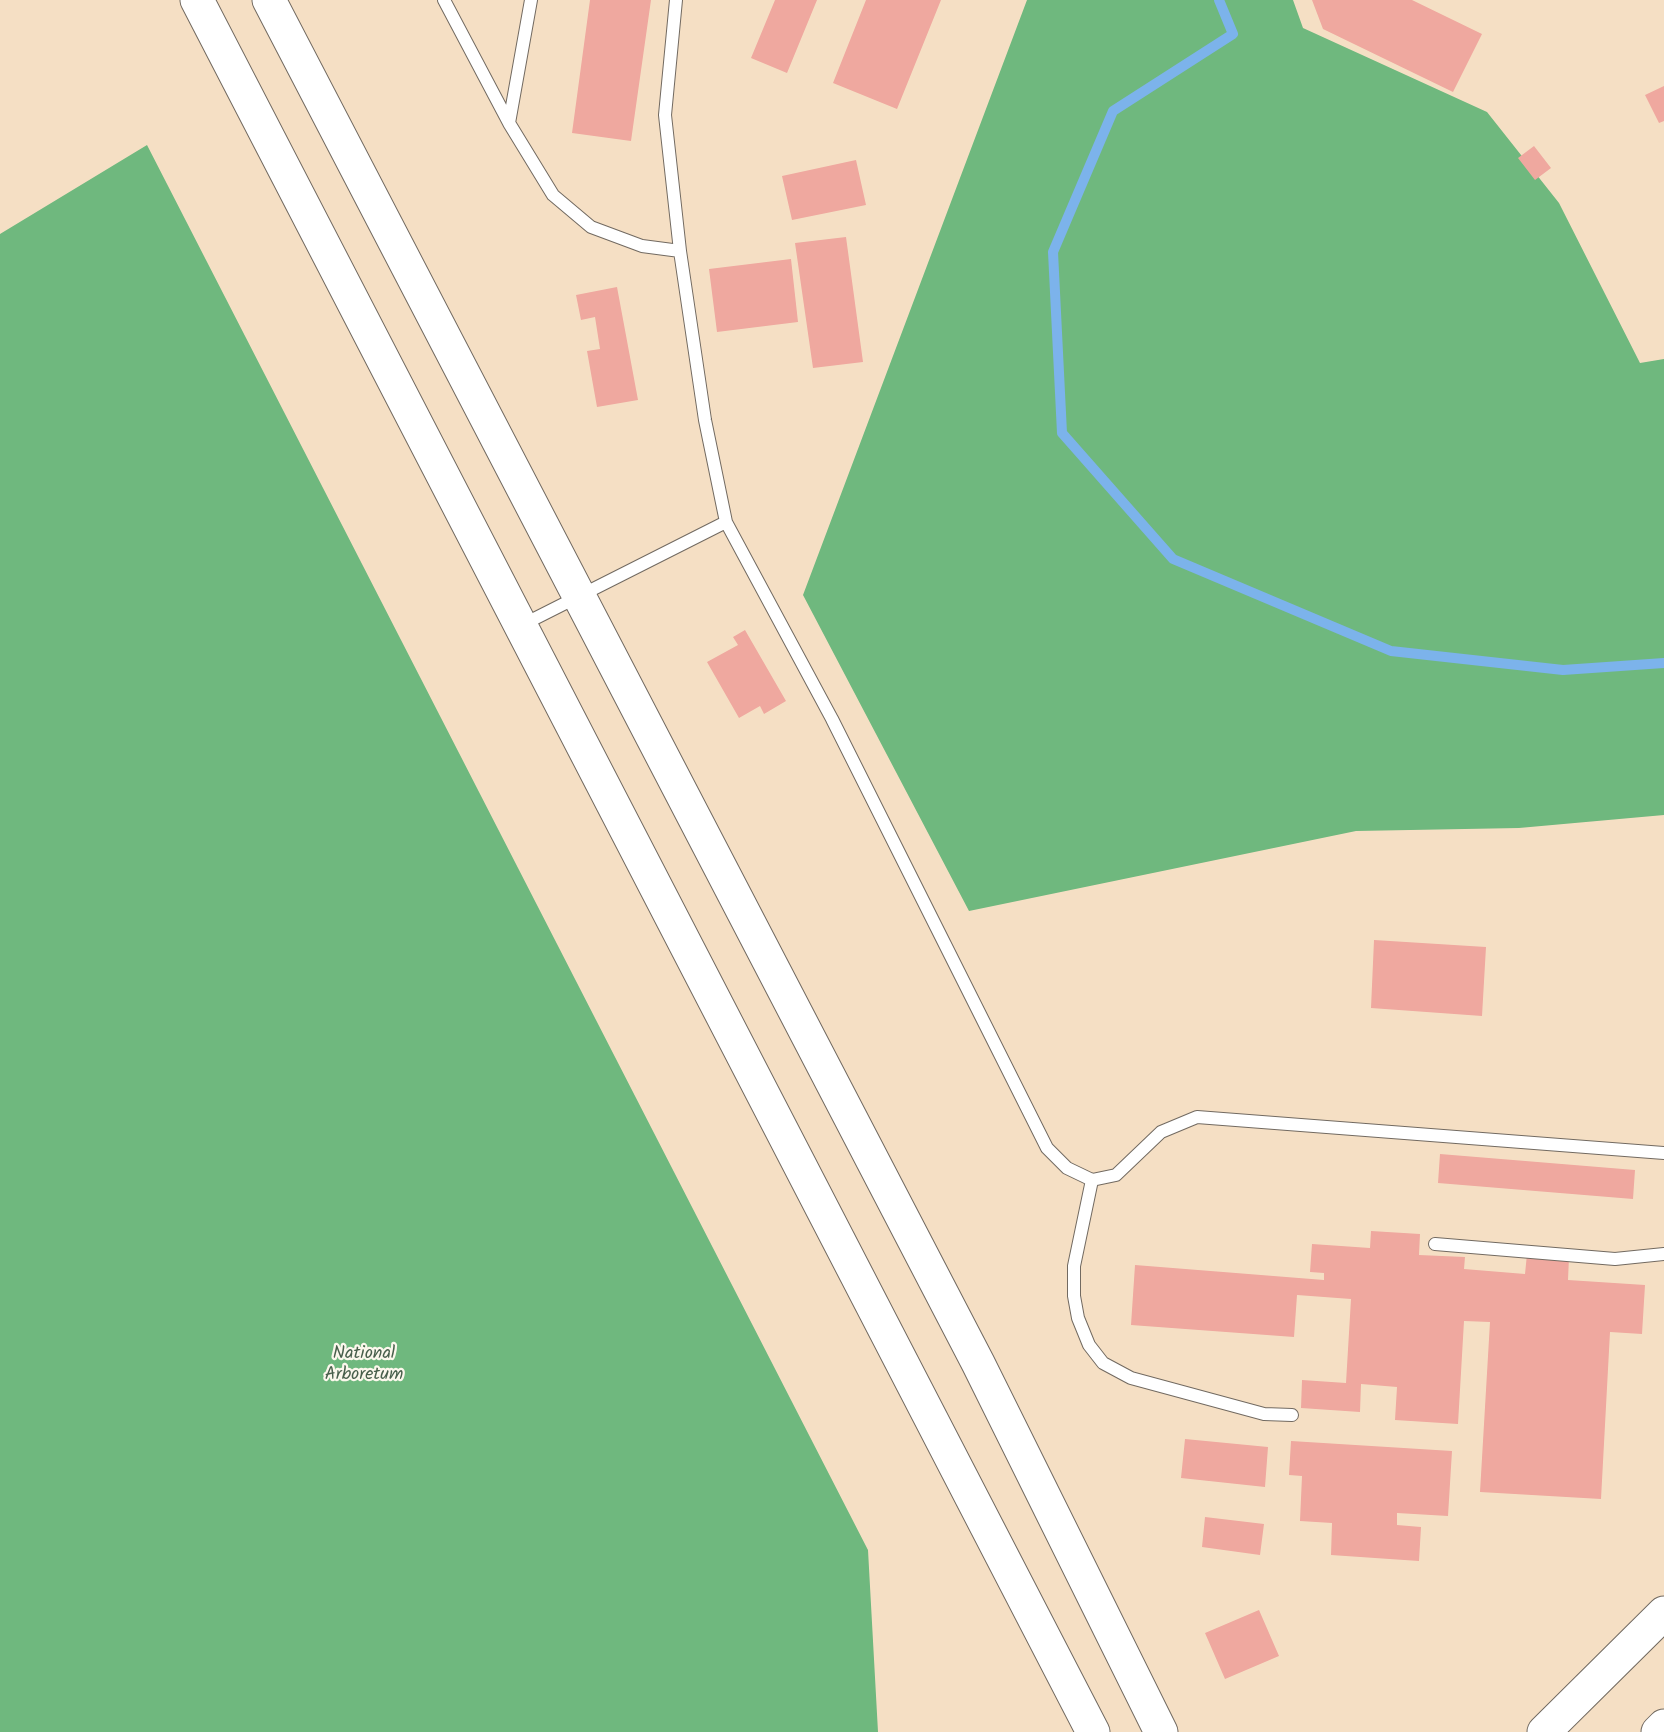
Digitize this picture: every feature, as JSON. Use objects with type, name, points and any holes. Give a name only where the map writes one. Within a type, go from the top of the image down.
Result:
[{"type":"main road","points":[[197,0],[1093,1732]]},
{"type":"main road","points":[[269,0],[978,1364],[1161,1732]]},
{"type":"main road","points":[[1544,1732],[1664,1612]]},
{"type":"main road","points":[[1658,1732],[1664,1726]]},
{"type":"lane","points":[[444,0],[509,123],[553,195],[591,226],[642,246],[680,251]]},
{"type":"lane","points":[[509,123],[531,0]]},
{"type":"lane","points":[[676,0],[665,115],[680,251],[705,420],[726,522],[832,719],[1047,1148],[1067,1168],[1092,1180],[1116,1175],[1161,1132],[1197,1117],[1664,1154]]},
{"type":"lane","points":[[522,625],[726,522]]},
{"type":"lane","points":[[1092,1180],[1074,1266],[1074,1296],[1078,1318],[1089,1345],[1103,1363],[1131,1378],[1264,1414],[1292,1415]]},
{"type":"lane","points":[[1435,1244],[1615,1259],[1664,1254]]},
{"type":"green space","points":[[1027,0],[1293,0],[1303,28],[1487,112],[1559,203],[1640,363],[1664,359],[1664,815],[1519,828],[1356,831],[969,911],[803,595]]},
{"type":"green space","name":"National Arboretum","points":[[147,145],[868,1550],[878,1732],[0,1732],[0,234]]},
{"type":"building","points":[[590,0],[651,0],[631,141],[572,133]]},
{"type":"building","points":[[775,0],[817,0],[787,73],[751,58]]},
{"type":"building","points":[[866,0],[941,0],[897,109],[833,83]]},
{"type":"building","points":[[1312,0],[1412,0],[1482,34],[1453,92],[1323,29]]},
{"type":"building","points":[[1664,86],[1664,121],[1659,123],[1645,95]]},
{"type":"building","points":[[1534,146],[1551,168],[1535,180],[1518,158]]},
{"type":"building","points":[[856,160],[866,205],[792,220],[782,176]]},
{"type":"building","points":[[846,237],[863,362],[813,368],[795,243]]},
{"type":"building","points":[[791,259],[798,322],[717,332],[709,269]]},
{"type":"building","points":[[617,287],[638,400],[597,407],[587,351],[600,349],[595,317],[581,320],[576,295]]},
{"type":"building","points":[[745,630],[786,701],[764,714],[760,706],[739,718],[707,662],[738,645],[733,637]]},
{"type":"building","points":[[1374,940],[1486,947],[1482,1016],[1371,1008]]},
{"type":"building","points":[[1440,1154],[1635,1170],[1633,1199],[1438,1183]]},
{"type":"building","points":[[1371,1231],[1420,1234],[1419,1255],[1465,1257],[1464,1269],[1525,1274],[1527,1254],[1569,1257],[1568,1280],[1645,1285],[1642,1334],[1610,1332],[1601,1499],[1480,1492],[1490,1322],[1464,1321],[1458,1424],[1395,1420],[1397,1387],[1361,1384],[1360,1412],[1301,1408],[1302,1380],[1346,1383],[1351,1299],[1297,1295],[1294,1337],[1131,1325],[1135,1265],[1324,1280],[1324,1273],[1310,1272],[1312,1244],[1370,1248]]},
{"type":"building","points":[[1185,1439],[1268,1447],[1265,1487],[1181,1478]]},
{"type":"building","points":[[1291,1441],[1452,1451],[1448,1516],[1397,1513],[1397,1525],[1421,1527],[1419,1561],[1331,1555],[1332,1523],[1300,1521],[1302,1476],[1289,1475]]},
{"type":"building","points":[[1205,1517],[1264,1524],[1260,1555],[1202,1547]]},
{"type":"building","points":[[1259,1610],[1279,1656],[1225,1679],[1205,1633]]},
{"type":"waterway","points":[[1219,0],[1233,34],[1113,111],[1053,252],[1062,433],[1173,559],[1391,651],[1563,670],[1664,663]]}]
